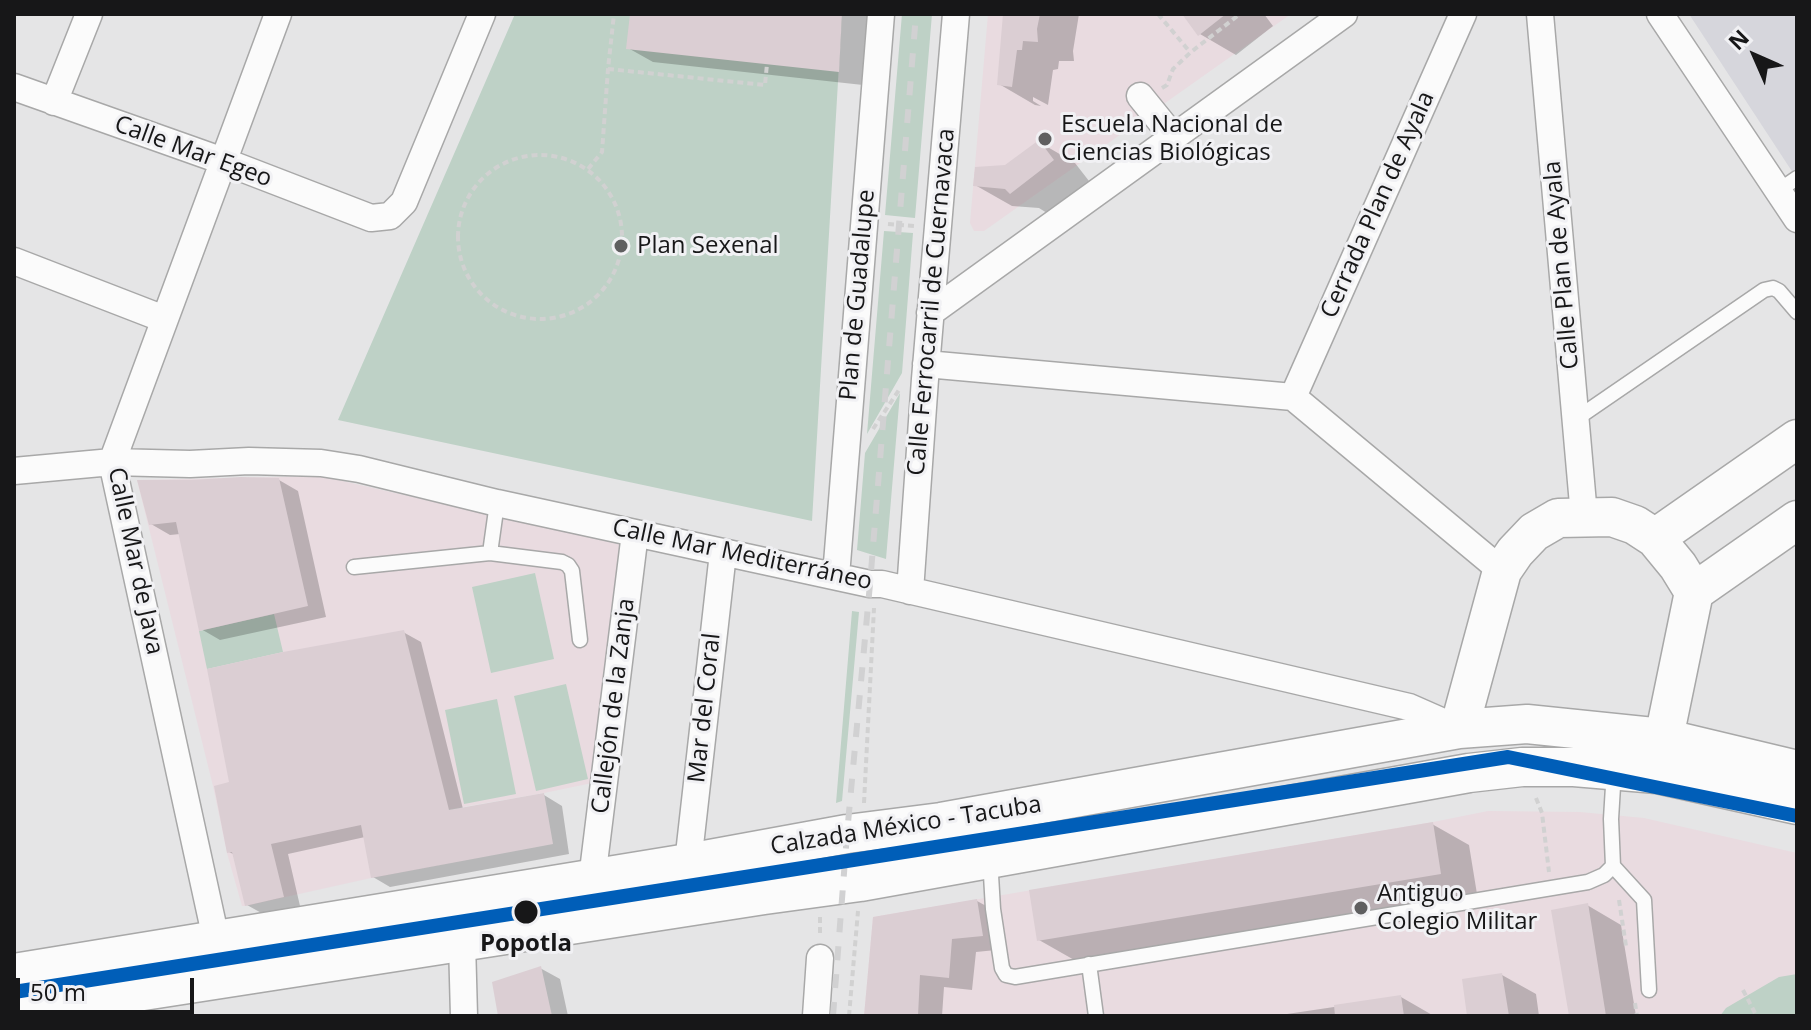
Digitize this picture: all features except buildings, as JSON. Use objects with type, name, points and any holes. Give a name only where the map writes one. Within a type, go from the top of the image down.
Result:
[{"type":"main road","points":[[1655,538],[1797,439]]},
{"type":"main road","points":[[1459,729],[1502,571],[1515,552],[1534,532],[1558,518],[1612,517],[1635,525],[1655,538],[1694,592],[1660,756]]},
{"type":"main road","points":[[1694,592],[1797,520]]},
{"type":"main road","name":"Calzada México - Tacuba","points":[[14,973],[688,863],[847,834],[941,822],[1459,729],[1527,724],[1660,756],[1797,805]]},
{"type":"main road","name":"Calzada México - Tacuba","points":[[14,1011],[860,882],[1469,773],[1522,767],[1614,770],[1660,756],[1797,770]]},
{"type":"main road","points":[[937,868],[926,864],[918,845],[925,830],[941,822]]},
{"type":"main road","points":[[757,851],[775,858],[778,865],[776,886],[764,895]]},
{"type":"street","points":[[54,102],[89,14]]},
{"type":"street","name":"Calle Mar de Java","points":[[216,939],[112,462],[278,14]]},
{"type":"street","name":"Calle Mar Egeo","points":[[14,87],[223,161],[371,218],[390,216],[404,202],[482,14]]},
{"type":"street","name":"Plan de Guadalupe","points":[[836,576],[881,14]]},
{"type":"street","name":"Calle Ferrocarril de Cuernavaca","points":[[910,591],[956,14]]},
{"type":"street","points":[[930,313],[1344,14]]},
{"type":"street","name":"Cerrada Plan de Ayala","points":[[1293,397],[1463,14]]},
{"type":"street","name":"Calle Plan de Ayala","points":[[1540,14],[1584,516]]},
{"type":"street","points":[[1660,14],[1788,184],[1797,219]]},
{"type":"street","points":[[1142,99],[1174,138]]},
{"type":"street","points":[[14,261],[164,319]]},
{"type":"street","points":[[926,364],[1293,397],[1502,571]]},
{"type":"street","name":"Calle Mar Mediterráneo","points":[[14,471],[112,462],[190,464],[249,461],[321,463],[359,469],[723,553],[882,584],[1409,707],[1459,729]]},
{"type":"street","name":"Callejón de la Zanja","points":[[592,879],[635,533]]},
{"type":"street","name":"Mar del Coral","points":[[688,863],[723,553]]},
{"type":"street","points":[[462,942],[464,1016]]},
{"type":"street","points":[[816,1016],[820,958]]},
{"type":"lane","points":[[1576,419],[1764,290],[1773,288],[1779,291],[1797,312]]},
{"type":"lane","points":[[490,553],[497,503]]},
{"type":"lane","points":[[354,567],[490,553],[562,562],[572,571],[580,640]]},
{"type":"lane","points":[[1614,770],[1611,819],[1613,866],[1644,900],[1649,990]]},
{"type":"lane","points":[[990,858],[993,909],[1002,968],[1006,975],[1015,977],[1551,889],[1588,882],[1604,875],[1613,866]]},
{"type":"lane","points":[[1089,964],[1096,1016]]},
{"type":"path","points":[[588,169],[602,152],[614,14]]},
{"type":"path","points":[[1158,14],[1191,52]]},
{"type":"path","points":[[1142,99],[1167,85],[1173,69],[1240,14]]},
{"type":"path","points":[[608,69],[765,85],[767,64]]},
{"type":"path","points":[[535,154],[563,157],[588,169],[608,189],[619,213],[621,226],[617,266],[603,289],[583,307],[558,317],[531,319],[505,312],[483,298],[467,276],[458,251],[458,223],[467,197],[485,175],[508,160],[535,154]]},
{"type":"path","points":[[899,224],[916,226]]},
{"type":"path","points":[[844,471],[899,390]]},
{"type":"path","points":[[865,795],[874,607]]},
{"type":"path","points":[[1522,767],[1542,813],[1551,889]]},
{"type":"path","points":[[1613,866],[1627,956]]},
{"type":"path","points":[[819,887],[820,958]]},
{"type":"path","points":[[849,1016],[857,923]]},
{"type":"path","points":[[1743,990],[1755,1013]]},
{"type":"path","points":[[1634,1001],[1637,1016]]},
{"type":"shaded area","name":"Escuela Nacional de Ciencias Biológicas","points":[[988,14],[1291,14],[984,231],[974,231],[970,223]]},
{"type":"shaded area","points":[[1689,14],[1797,14],[1797,179]]},
{"type":"shaded area","points":[[321,476],[631,547],[597,782],[440,811],[449,863],[242,906],[137,480]]},
{"type":"shaded area","name":"Antiguo Colegio Militar","points":[[1488,811],[1580,812],[1644,818],[1797,853],[1797,1016],[864,1016],[873,917]]},
{"type":"green space","name":"Plan Sexenal","points":[[515,14],[842,14],[812,521],[338,420]]},
{"type":"green space","points":[[902,14],[932,14],[915,218],[885,215]]},
{"type":"green space","points":[[884,231],[913,233],[902,373],[867,434]]},
{"type":"green space","points":[[900,393],[886,559],[857,550],[865,453]]},
{"type":"green space","points":[[535,573],[554,659],[491,673],[472,587]]},
{"type":"green space","points":[[852,611],[859,612],[842,801],[836,803]]},
{"type":"green space","points":[[274,614],[283,652],[207,669],[199,631]]},
{"type":"green space","points":[[566,684],[588,779],[536,791],[514,696]]},
{"type":"green space","points":[[497,699],[516,794],[464,804],[445,710]]},
{"type":"green space","points":[[1797,974],[1797,1016],[1720,1016],[1726,1008],[1779,977]]},
{"type":"railway","points":[[833,1016],[916,14]]},
{"type":"transit line","points":[[14,992],[1508,757],[1797,816]]},
{"type":"place","name":"Escuela Nacional de Ciencias Biológicas","points":[[1045,139]]},
{"type":"place","name":"Plan Sexenal","points":[[621,246]]},
{"type":"place","name":"Antiguo Colegio Militar","points":[[1361,908]]},
{"type":"place","name":"Popotla","points":[[526,912]]}]
